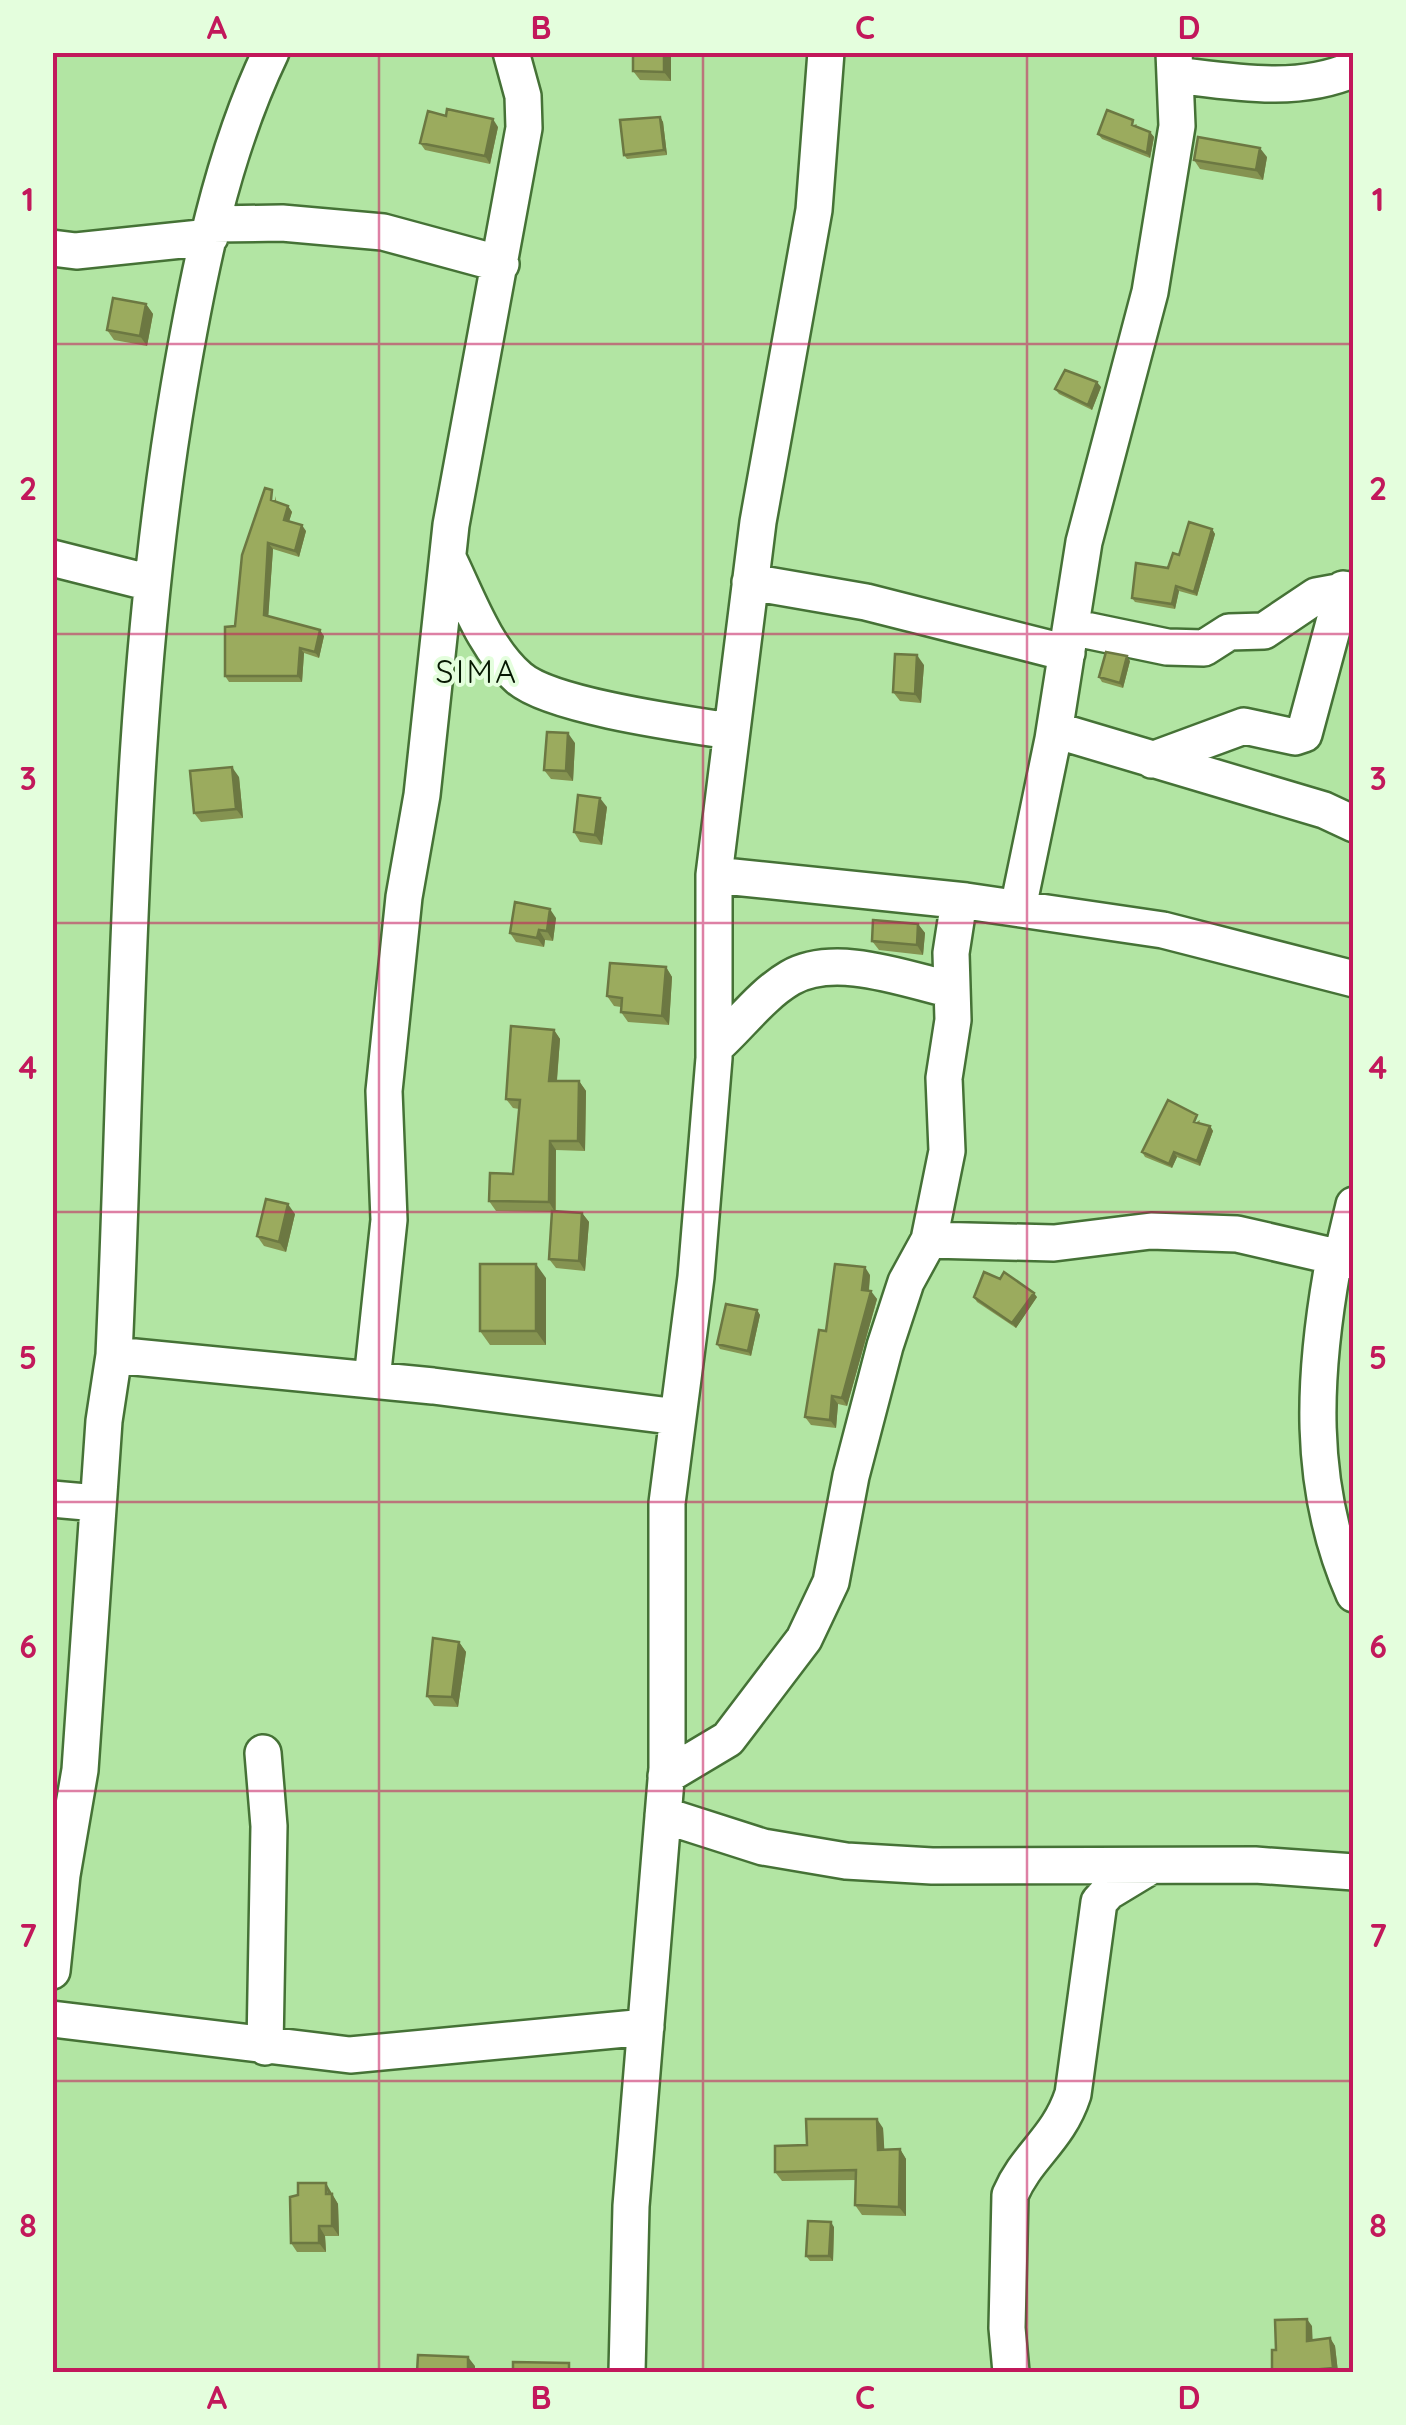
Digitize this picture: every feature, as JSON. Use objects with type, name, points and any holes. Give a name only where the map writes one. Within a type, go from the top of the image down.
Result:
[{"type":"street","points":[[52,1971],[62,1875],[80,1770],[98,1502],[114,1354],[135,812],[151,584],[196,284],[250,94],[271,52]]},
{"type":"street","points":[[372,1380],[389,1220],[384,1092],[391,1013],[422,795],[448,557],[524,128],[523,96],[511,52]]},
{"type":"street","points":[[627,2372],[631,2206],[666,1776],[667,1503],[696,1277],[714,1048],[714,876],[750,582],[814,210],[826,52]]},
{"type":"street","points":[[1018,908],[1054,730],[1088,524],[1150,292],[1178,126],[1174,64],[1262,85],[1310,81],[1354,69]]},
{"type":"street","points":[[52,248],[76,250],[282,223],[383,232],[500,264]]},
{"type":"street","points":[[448,557],[486,635],[519,679],[546,692],[650,720],[730,730]]},
{"type":"street","points":[[52,558],[151,584]]},
{"type":"street","points":[[750,582],[1069,640],[1167,648],[1204,648],[1229,632],[1264,631],[1316,596],[1348,589],[1304,734],[1294,738],[1244,726],[1152,760]]},
{"type":"street","points":[[1054,730],[1324,810],[1354,824]]},
{"type":"street","points":[[714,876],[1018,908],[1163,930],[1354,979]]},
{"type":"street","points":[[666,1776],[728,1739],[804,1639],[831,1582],[851,1476],[906,1282],[929,1240],[946,1152],[944,1078],[953,1020],[951,953],[959,901]]},
{"type":"street","points":[[714,1048],[767,996],[790,978],[812,970],[846,969],[952,990]]},
{"type":"street","points":[[1354,1205],[1316,1363],[1316,1431],[1339,1562],[1354,1594]]},
{"type":"street","points":[[929,1240],[1054,1243],[1151,1232],[1237,1234],[1343,1260]]},
{"type":"street","points":[[114,1354],[678,1417]]},
{"type":"street","points":[[52,1500],[98,1502]]},
{"type":"street","points":[[263,1753],[270,1810],[265,2047]]},
{"type":"street","points":[[663,1815],[763,1847],[846,1861],[978,1866],[1156,1863],[1354,1872]]},
{"type":"street","points":[[1011,2372],[1007,2328],[1010,2195],[1016,2180],[1064,2122],[1073,2094],[1099,1902],[1119,1884],[1156,1863]]},
{"type":"street","points":[[52,2019],[350,2056],[646,2027]]},
{"type":"building","points":[[633,52],[664,52],[664,72],[633,71]]},
{"type":"building","points":[[447,109],[493,119],[485,156],[420,143],[428,111],[446,116]]},
{"type":"building","points":[[1107,110],[1150,132],[1147,153],[1098,134]]},
{"type":"building","points":[[660,117],[664,150],[624,155],[620,120]]},
{"type":"building","points":[[1198,137],[1260,148],[1256,170],[1194,160]]},
{"type":"building","points":[[113,298],[146,304],[140,336],[107,330]]},
{"type":"building","points":[[1065,370],[1097,382],[1088,405],[1055,389]]},
{"type":"building","points":[[265,488],[272,490],[271,500],[288,506],[284,520],[302,525],[295,551],[268,543],[264,615],[320,630],[315,652],[300,648],[298,676],[225,676],[225,627],[235,626],[242,555]]},
{"type":"building","points":[[1189,522],[1212,529],[1194,592],[1176,586],[1172,604],[1132,598],[1136,563],[1168,568],[1173,553],[1179,555]]},
{"type":"building","points":[[1106,652],[1127,656],[1120,683],[1099,677]]},
{"type":"building","points":[[895,654],[917,655],[915,694],[893,692]]},
{"type":"building","points":[[547,732],[568,733],[566,771],[544,770]]},
{"type":"building","points":[[232,767],[236,809],[194,813],[190,771]]},
{"type":"building","points":[[578,795],[600,798],[595,835],[574,832]]},
{"type":"building","points":[[515,902],[550,909],[547,931],[539,930],[537,938],[510,933]]},
{"type":"building","points":[[873,920],[918,924],[917,945],[872,941]]},
{"type":"building","points":[[610,963],[666,967],[662,1016],[621,1012],[622,998],[607,996]]},
{"type":"building","points":[[511,1026],[554,1030],[549,1081],[579,1081],[578,1141],[550,1141],[549,1202],[489,1201],[490,1173],[513,1174],[520,1100],[506,1099]]},
{"type":"building","points":[[1168,1100],[1197,1115],[1194,1122],[1210,1126],[1197,1161],[1174,1152],[1169,1164],[1142,1152]]},
{"type":"building","points":[[266,1199],[288,1204],[279,1242],[257,1236]]},
{"type":"building","points":[[552,1211],[582,1213],[579,1261],[549,1259]]},
{"type":"building","points":[[480,1264],[536,1264],[536,1331],[480,1331]]},
{"type":"building","points":[[835,1264],[865,1267],[862,1290],[871,1291],[842,1398],[832,1396],[830,1420],[805,1417],[819,1330],[826,1331]]},
{"type":"building","points":[[984,1272],[1000,1279],[1004,1272],[1034,1293],[1012,1323],[974,1297]]},
{"type":"building","points":[[726,1304],[757,1310],[748,1351],[717,1344]]},
{"type":"building","points":[[433,1638],[459,1642],[452,1697],[427,1696]]},
{"type":"building","points":[[806,2119],[877,2119],[878,2150],[900,2149],[899,2207],[855,2205],[856,2170],[775,2172],[775,2146],[807,2145]]},
{"type":"building","points":[[298,2183],[326,2183],[326,2194],[332,2194],[332,2226],[319,2226],[319,2243],[291,2243],[290,2197],[298,2195]]},
{"type":"building","points":[[808,2221],[831,2222],[829,2256],[806,2256]]},
{"type":"building","points":[[1307,2319],[1307,2341],[1330,2338],[1333,2368],[1272,2372],[1275,2320]]},
{"type":"building","points":[[418,2355],[468,2357],[468,2372],[417,2372]]},
{"type":"building","points":[[513,2362],[569,2363],[569,2372],[513,2372]]},
{"type":"district","name":"SIMA","points":[[477,671]]}]
